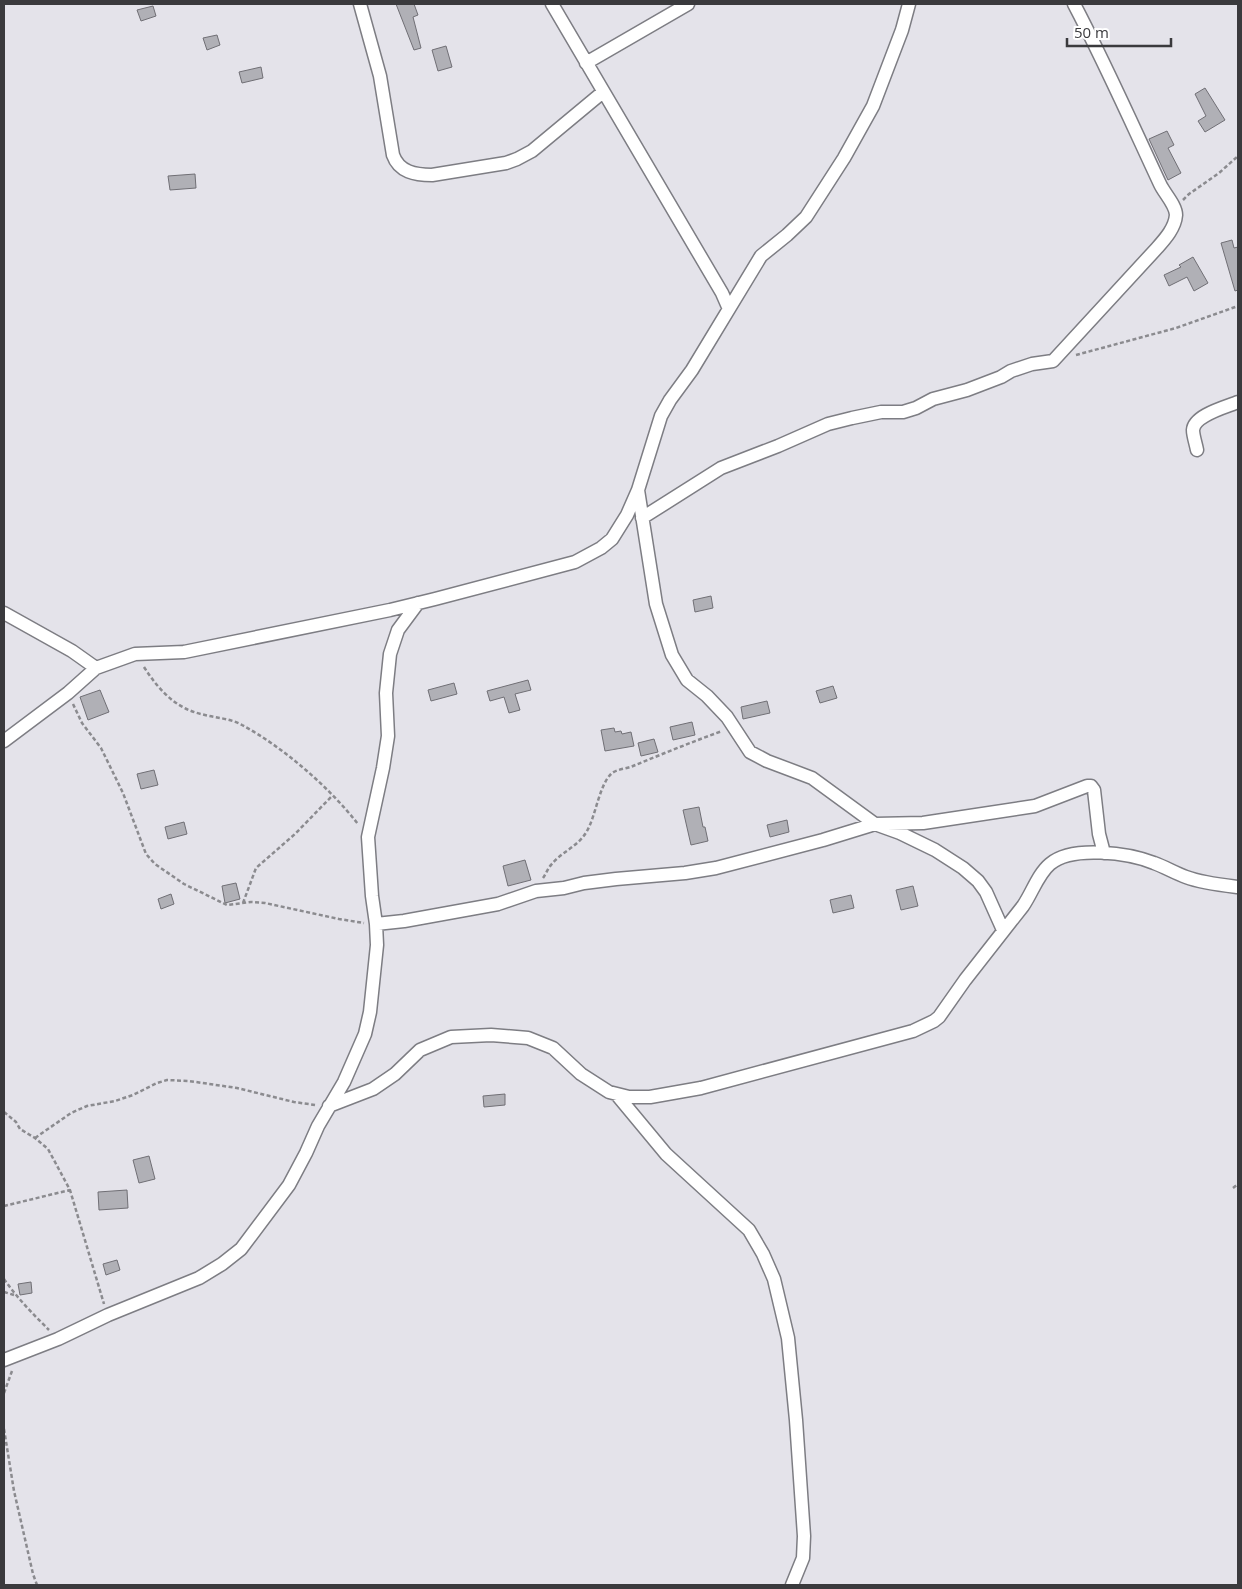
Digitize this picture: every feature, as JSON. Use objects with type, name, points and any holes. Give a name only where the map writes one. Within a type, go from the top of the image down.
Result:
[{"type":"street","points":[[360,4],[380,76],[393,155],[397,164],[411,173],[432,175],[512,161],[532,151],[603,92]]},
{"type":"street","points":[[552,4],[722,293],[729,309]]},
{"type":"street","points":[[586,63],[688,4]]},
{"type":"street","points":[[4,741],[68,693],[96,668],[135,654],[184,652],[418,603],[575,562],[591,555],[612,538],[627,515],[638,490],[664,409],[692,370],[761,256],[806,217],[844,158],[873,106],[910,4]]},
{"type":"street","points":[[642,518],[721,468],[828,424],[880,412],[903,412],[933,399],[967,390],[1001,377],[1011,370],[1053,361],[1110,301],[1168,235],[1176,214],[1174,208],[1164,193],[1132,122],[1074,4]]},
{"type":"street","points":[[1197,450],[1193,430],[1196,422],[1205,416],[1238,402]]},
{"type":"street","points":[[638,490],[656,604],[672,655],[687,680],[707,696],[727,718],[750,752],[767,761],[812,778],[875,824],[900,833],[935,850],[963,868],[978,881],[986,892],[1004,930]]},
{"type":"street","points":[[4,1360],[58,1339],[108,1315],[199,1278],[222,1264],[241,1249],[289,1185],[329,1106],[344,1082],[365,1034],[370,1012],[377,945],[368,837],[388,736],[386,693],[390,654],[398,630],[418,603]]},
{"type":"street","points":[[4,614],[72,652],[96,668]]},
{"type":"street","points":[[376,924],[404,921],[498,904],[536,891],[564,888],[584,883],[716,868],[823,840],[875,824],[923,823],[1018,809],[1040,805],[1081,788],[1091,786],[1094,790],[1104,853]]},
{"type":"street","points":[[329,1106],[373,1089],[394,1074],[420,1050],[451,1037],[491,1035],[528,1038],[554,1048],[581,1074],[609,1092],[629,1097],[650,1097],[701,1088],[913,1031],[939,1017],[1024,906],[1040,876],[1049,864],[1057,859],[1074,854],[1088,852],[1104,853],[1142,859],[1186,878],[1238,887]]},
{"type":"street","points":[[617,1094],[666,1154],[749,1230],[763,1254],[774,1279],[788,1338],[804,1536],[803,1558],[792,1585]]},
{"type":"path","points":[[1176,214],[1182,202],[1189,194],[1219,173],[1238,156]]},
{"type":"path","points":[[1053,361],[1176,328],[1238,306]]},
{"type":"path","points":[[135,654],[156,686],[175,703],[200,714],[240,724],[275,746],[312,776],[346,808],[368,837]]},
{"type":"path","points":[[68,693],[82,723],[101,748],[136,824],[146,854],[155,864],[184,884],[227,905],[250,902],[265,903],[339,919],[376,924]]},
{"type":"path","points":[[536,891],[551,864],[578,843],[587,831],[605,784],[611,774],[733,727]]},
{"type":"path","points":[[243,903],[256,868],[295,834],[332,796]]},
{"type":"path","points":[[35,1138],[71,1113],[87,1106],[124,1098],[168,1080],[237,1088],[294,1102],[329,1106]]},
{"type":"path","points":[[4,1112],[16,1122],[20,1129],[48,1149],[70,1190],[108,1315]]},
{"type":"path","points":[[1233,1188],[1238,1184]]},
{"type":"path","points":[[4,1206],[70,1190]]},
{"type":"path","points":[[4,1279],[16,1295],[58,1339]]},
{"type":"path","points":[[4,1292],[16,1295]]},
{"type":"path","points":[[4,1393],[17,1355]]},
{"type":"path","points":[[4,1429],[14,1491],[37,1585]]},
{"type":"building","points":[[396,4],[414,4],[418,15],[413,17],[421,48],[414,50]]},
{"type":"building","points":[[153,6],[156,16],[141,21],[137,10]]},
{"type":"building","points":[[217,35],[220,45],[207,50],[203,38]]},
{"type":"building","points":[[446,46],[452,67],[438,71],[432,50]]},
{"type":"building","points":[[261,67],[263,78],[242,83],[239,72]]},
{"type":"building","points":[[1205,88],[1225,120],[1205,132],[1198,121],[1206,116],[1195,94]]},
{"type":"building","points":[[1167,131],[1174,145],[1168,148],[1181,173],[1168,180],[1149,139]]},
{"type":"building","points":[[195,174],[196,188],[170,190],[168,176]]},
{"type":"building","points":[[1232,240],[1234,248],[1238,247],[1238,290],[1235,291],[1221,243]]},
{"type":"building","points":[[1193,257],[1208,283],[1194,291],[1187,277],[1169,286],[1164,275],[1181,267],[1179,265]]},
{"type":"building","points":[[711,596],[713,608],[695,612],[693,600]]},
{"type":"building","points":[[528,680],[531,690],[515,694],[520,710],[509,713],[504,697],[490,701],[487,691]]},
{"type":"building","points":[[454,683],[457,694],[431,701],[428,690]]},
{"type":"building","points":[[833,686],[837,698],[820,703],[816,691]]},
{"type":"building","points":[[100,690],[109,712],[88,720],[80,697]]},
{"type":"building","points":[[767,701],[770,713],[743,719],[741,707]]},
{"type":"building","points":[[692,722],[695,735],[673,740],[670,727]]},
{"type":"building","points":[[614,728],[615,732],[621,731],[622,734],[631,732],[634,746],[605,751],[601,730]]},
{"type":"building","points":[[654,739],[658,752],[641,756],[638,743]]},
{"type":"building","points":[[154,770],[158,785],[141,789],[137,774]]},
{"type":"building","points":[[699,807],[708,841],[691,845],[683,810]]},
{"type":"building","points":[[787,820],[789,832],[770,837],[767,825]]},
{"type":"building","points":[[184,822],[187,834],[168,839],[165,827]]},
{"type":"building","points":[[525,860],[531,880],[508,886],[503,866]]},
{"type":"building","points":[[236,883],[240,899],[225,903],[222,886]]},
{"type":"building","points":[[913,886],[918,906],[901,910],[896,890]]},
{"type":"building","points":[[171,894],[174,904],[161,909],[158,899]]},
{"type":"building","points":[[851,895],[854,908],[833,913],[830,900]]},
{"type":"building","points":[[505,1094],[505,1105],[484,1107],[483,1096]]},
{"type":"building","points":[[149,1156],[155,1179],[139,1183],[133,1160]]},
{"type":"building","points":[[127,1190],[128,1208],[99,1210],[98,1192]]},
{"type":"building","points":[[117,1260],[120,1270],[106,1275],[103,1264]]},
{"type":"building","points":[[31,1282],[32,1293],[20,1295],[18,1284]]}]
